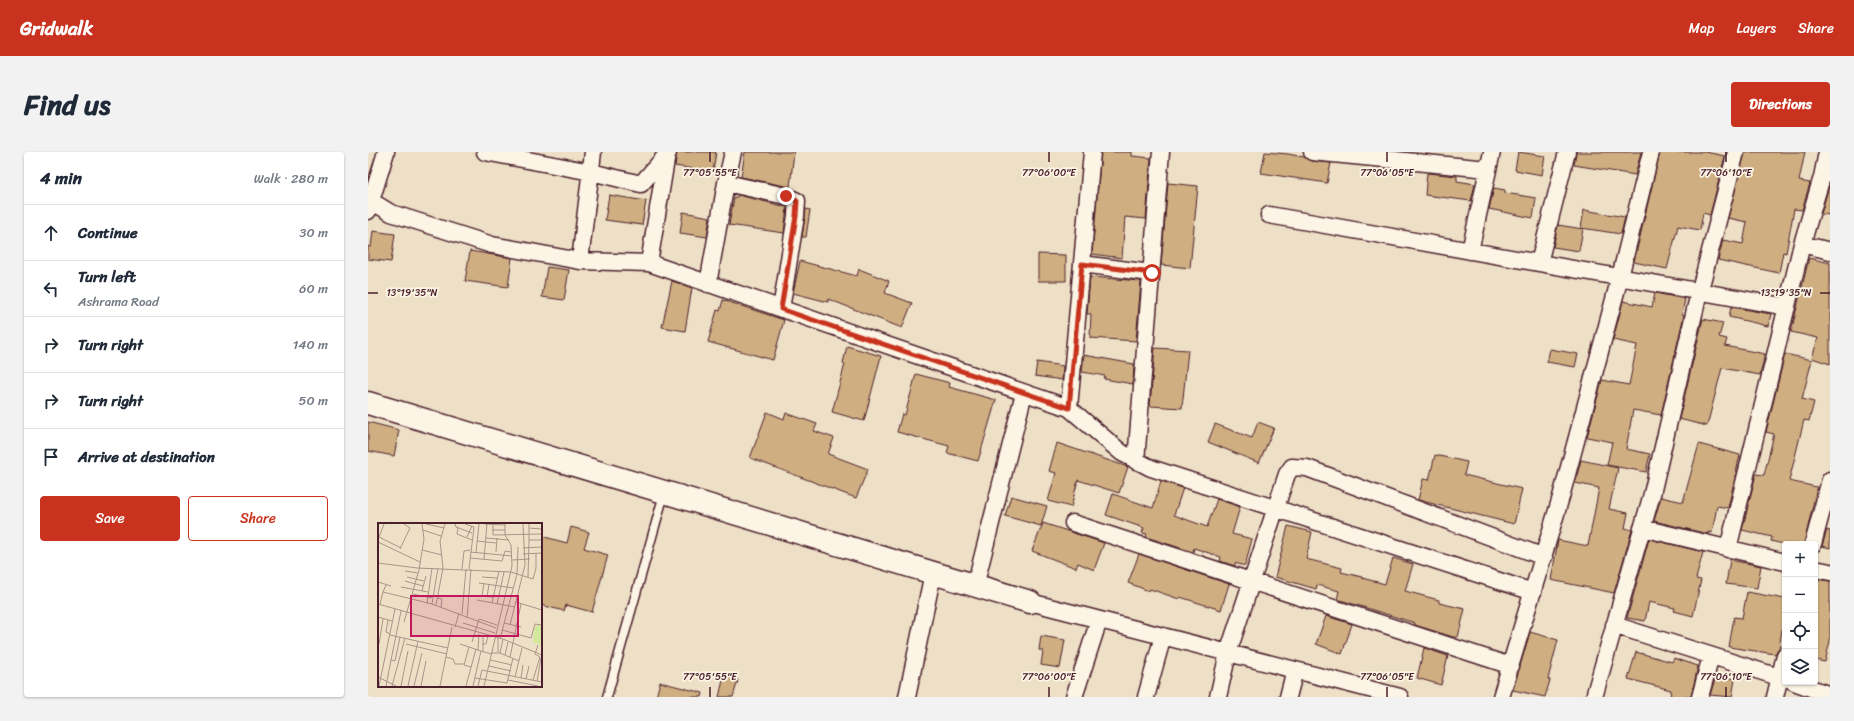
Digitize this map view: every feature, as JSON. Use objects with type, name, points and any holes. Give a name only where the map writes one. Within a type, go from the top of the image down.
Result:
[{"type":"street","points":[[386,152],[369,203],[391,212],[492,245],[580,261],[649,263],[1069,408],[1122,453],[1151,468],[1533,592]]},
{"type":"street","points":[[486,152],[591,172],[641,184],[668,152]]},
{"type":"street","points":[[580,261],[593,152]]},
{"type":"street","points":[[649,263],[668,152]]},
{"type":"street","points":[[708,284],[733,152]]},
{"type":"street","points":[[1069,408],[1092,152]]},
{"type":"street","points":[[1136,461],[1161,152]]},
{"type":"street","points":[[1312,152],[1414,157],[1488,170]]},
{"type":"street","points":[[1470,251],[1492,152]]},
{"type":"street","points":[[1539,263],[1567,152]]},
{"type":"street","points":[[1501,697],[1563,490],[1620,278],[1651,152]]},
{"type":"street","points":[[1594,697],[1652,494],[1700,292],[1736,152]]},
{"type":"street","points":[[1728,549],[1802,244],[1826,178],[1827,152]]},
{"type":"street","points":[[726,183],[786,196],[797,201],[796,216],[781,309]]},
{"type":"street","points":[[1269,215],[1787,307]]},
{"type":"street","points":[[1802,244],[1830,251]]},
{"type":"street","points":[[1082,264],[1152,273]]},
{"type":"street","points":[[975,586],[1024,393]]},
{"type":"street","points":[[368,404],[1030,602],[1295,670],[1355,691],[1400,697]]},
{"type":"street","points":[[1218,697],[1228,653],[1276,508],[1292,467],[1307,468],[1544,557]]},
{"type":"street","points":[[1814,541],[1830,480]]},
{"type":"street","points":[[1072,523],[1511,666]]},
{"type":"street","points":[[1642,528],[1782,561]]},
{"type":"street","points":[[1818,570],[1830,572]]},
{"type":"street","points":[[907,697],[933,573]]},
{"type":"street","points":[[1074,697],[1099,620]]},
{"type":"street","points":[[1614,625],[1782,678]]},
{"type":"street","points":[[1146,697],[1163,636]]},
{"type":"street","points":[[1700,697],[1711,656]]},
{"type":"street","points":[[1288,697],[1295,670]]},
{"type":"street","points":[[1775,697],[1782,685]]},
{"type":"street","points":[[1802,685],[1830,695]]},
{"type":"lane","points":[[607,697],[664,493]]},
{"type":"building","points":[[677,152],[716,152],[713,172],[675,166]]},
{"type":"building","points":[[745,152],[794,152],[790,187],[741,177]]},
{"type":"building","points":[[1101,152],[1132,152],[1132,156],[1151,158],[1146,219],[1125,217],[1122,258],[1092,254]]},
{"type":"building","points":[[1265,152],[1288,154],[1304,157],[1311,161],[1331,163],[1327,183],[1261,173]]},
{"type":"building","points":[[1518,152],[1545,156],[1542,175],[1515,170]]},
{"type":"building","points":[[1576,152],[1641,152],[1635,175],[1574,165]]},
{"type":"building","points":[[1660,152],[1705,152],[1725,156],[1710,215],[1703,213],[1700,230],[1678,226],[1667,269],[1634,262]]},
{"type":"building","points":[[1745,152],[1805,152],[1799,181],[1810,183],[1802,210],[1794,209],[1786,253],[1783,252],[1779,273],[1718,260],[1723,240],[1743,244],[1747,222],[1728,218]]},
{"type":"building","points":[[1427,173],[1457,176],[1457,181],[1475,184],[1471,201],[1425,195]]},
{"type":"building","points":[[1168,183],[1198,186],[1190,268],[1161,265]]},
{"type":"building","points":[[1829,186],[1830,215],[1821,214]]},
{"type":"building","points":[[1494,188],[1505,190],[1505,193],[1536,198],[1533,218],[1489,209]]},
{"type":"building","points":[[609,195],[646,201],[642,225],[605,220]]},
{"type":"building","points":[[738,195],[787,207],[784,233],[729,225],[734,197],[737,197]]},
{"type":"building","points":[[806,209],[810,210],[806,237],[802,237]]},
{"type":"building","points":[[1584,210],[1625,217],[1621,234],[1581,228]]},
{"type":"building","points":[[683,212],[710,217],[707,237],[680,233]]},
{"type":"building","points":[[1558,225],[1583,229],[1579,251],[1553,247]]},
{"type":"building","points":[[373,231],[395,234],[391,262],[368,259],[368,246],[371,247]]},
{"type":"building","points":[[470,251],[512,258],[508,287],[465,281]]},
{"type":"building","points":[[1038,254],[1066,255],[1066,281],[1038,281]]},
{"type":"building","points":[[1809,258],[1830,263],[1830,364],[1812,358],[1818,338],[1791,332]]},
{"type":"building","points":[[800,261],[857,276],[859,269],[889,281],[885,293],[912,303],[902,328],[828,299],[828,302],[793,293]]},
{"type":"building","points":[[547,267],[569,270],[564,300],[542,297]]},
{"type":"building","points":[[1090,277],[1141,281],[1136,341],[1090,338],[1091,314],[1087,314]]},
{"type":"building","points":[[672,281],[692,288],[685,331],[662,327]]},
{"type":"building","points":[[1655,293],[1685,299],[1682,314],[1684,315],[1661,415],[1633,410],[1626,449],[1650,454],[1646,472],[1607,465],[1612,442],[1587,437],[1602,380],[1629,385],[1637,345],[1613,340],[1623,301],[1652,307]]},
{"type":"building","points":[[723,300],[784,320],[773,360],[708,342],[717,310],[720,311]]},
{"type":"building","points":[[1731,307],[1771,314],[1768,326],[1729,317]]},
{"type":"building","points":[[1703,319],[1723,323],[1719,337],[1727,339],[1725,346],[1765,354],[1760,375],[1722,368],[1707,426],[1679,419]]},
{"type":"building","points":[[847,346],[881,356],[864,421],[832,412],[845,364],[843,363]]},
{"type":"building","points":[[1155,348],[1188,350],[1182,408],[1150,406]]},
{"type":"building","points":[[1550,349],[1578,354],[1575,367],[1547,362]]},
{"type":"building","points":[[1785,354],[1812,360],[1802,399],[1814,402],[1809,421],[1804,420],[1789,481],[1817,487],[1805,541],[1782,541],[1782,544],[1771,541],[1772,537],[1742,530],[1756,474],[1764,475],[1774,434],[1766,432]]},
{"type":"building","points":[[1084,355],[1134,364],[1133,384],[1104,379],[1105,376],[1082,372]]},
{"type":"building","points":[[1037,362],[1063,366],[1062,380],[1035,376]]},
{"type":"building","points":[[916,374],[950,383],[949,387],[996,400],[978,461],[947,453],[949,446],[897,432],[902,414],[905,415]]},
{"type":"building","points":[[767,412],[784,419],[786,413],[817,424],[814,431],[834,438],[828,454],[868,469],[856,498],[750,458]]},
{"type":"building","points":[[368,422],[399,430],[394,456],[368,451]]},
{"type":"building","points":[[1258,422],[1274,428],[1259,463],[1208,442],[1215,424],[1252,438]]},
{"type":"building","points":[[1057,443],[1128,467],[1119,493],[1078,480],[1071,507],[1048,501],[1056,473],[1049,471]]},
{"type":"building","points":[[1699,444],[1740,455],[1728,508],[1717,506],[1712,533],[1708,532],[1708,534],[1654,521],[1661,497],[1683,502]]},
{"type":"building","points":[[1435,455],[1467,462],[1464,475],[1522,489],[1514,524],[1418,500],[1423,479],[1429,480]]},
{"type":"building","points":[[1581,460],[1618,468],[1609,509],[1628,513],[1625,528],[1632,530],[1614,593],[1551,580],[1558,540],[1588,546],[1599,488],[1575,483]]},
{"type":"building","points":[[1161,481],[1183,488],[1174,515],[1207,527],[1217,499],[1240,507],[1232,534],[1252,539],[1245,566],[1235,563],[1235,566],[1220,561],[1221,557],[1194,548],[1193,552],[1146,537],[1147,534],[1142,533],[1144,528],[1106,515],[1113,494],[1153,508]]},
{"type":"building","points":[[1011,496],[1047,506],[1041,526],[1005,516]]},
{"type":"building","points":[[1043,523],[1104,543],[1094,570],[1078,563],[1076,568],[1032,551]]},
{"type":"building","points":[[1288,526],[1312,532],[1306,559],[1342,568],[1341,572],[1385,584],[1393,558],[1413,564],[1405,591],[1439,600],[1439,603],[1465,609],[1458,637],[1453,637],[1415,625],[1415,623],[1337,599],[1339,591],[1317,585],[1316,589],[1275,577]]},
{"type":"building","points":[[571,527],[589,532],[584,548],[608,555],[592,612],[566,605],[564,611],[542,605],[542,536],[567,543]]},
{"type":"building","points":[[1827,530],[1830,531],[1830,548],[1822,546]]},
{"type":"building","points":[[1649,539],[1703,552],[1696,579],[1701,580],[1693,616],[1674,611],[1675,608],[1649,602],[1645,621],[1627,618]]},
{"type":"building","points":[[1139,554],[1229,584],[1221,610],[1180,597],[1179,599],[1150,589],[1149,591],[1128,583]]},
{"type":"building","points":[[1730,560],[1761,566],[1757,588],[1726,584]]},
{"type":"building","points":[[1818,579],[1830,581],[1830,641],[1825,662],[1818,661]]},
{"type":"building","points":[[1747,592],[1782,598],[1782,630],[1779,648],[1775,654],[1729,647],[1734,617],[1742,618]]},
{"type":"building","points":[[1326,616],[1352,624],[1342,654],[1316,644]]},
{"type":"building","points":[[1530,632],[1558,640],[1545,697],[1513,690]]},
{"type":"building","points":[[1041,636],[1065,640],[1060,668],[1041,665],[1043,651],[1039,650]]},
{"type":"building","points":[[1424,648],[1448,656],[1441,685],[1417,678]]},
{"type":"building","points":[[1636,652],[1672,662],[1674,658],[1698,666],[1691,697],[1670,697],[1671,690],[1628,679]]},
{"type":"building","points":[[724,676],[738,680],[733,697],[719,697]]},
{"type":"building","points":[[1716,676],[1735,679],[1732,697],[1710,695]]},
{"type":"building","points":[[660,682],[703,693],[702,697],[656,697]]},
{"type":"route","points":[[786,196],[797,201],[796,216],[781,309],[1069,408],[1082,264],[1152,273]]}]
